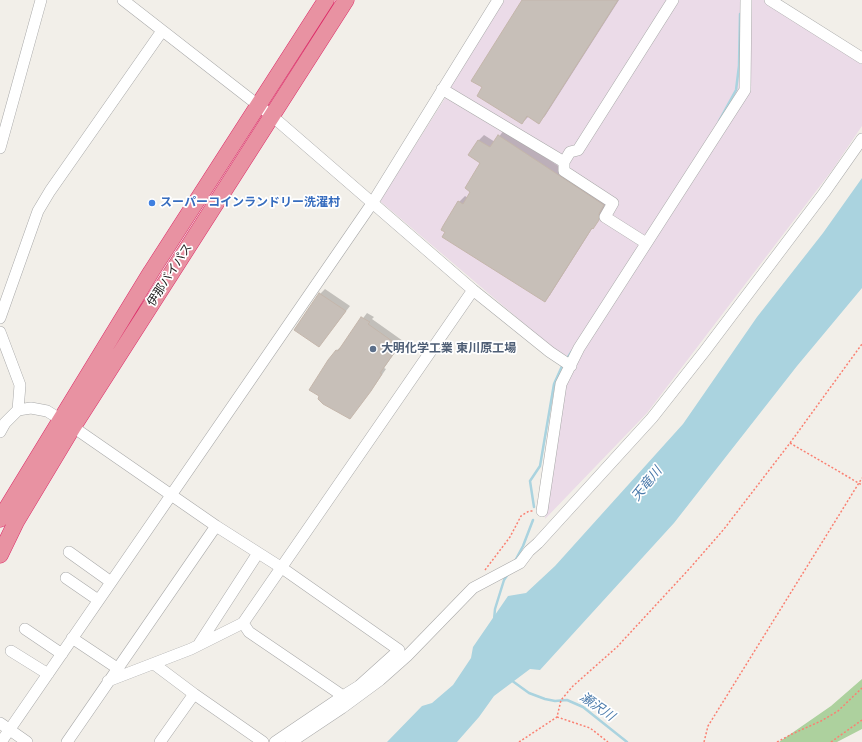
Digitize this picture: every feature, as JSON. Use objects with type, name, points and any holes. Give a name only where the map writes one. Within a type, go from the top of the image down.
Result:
[{"type":"highway","name":"伊那バイパス","points":[[0,555],[67,423],[151,272],[326,0]]},
{"type":"highway","name":"伊那バイパス","points":[[0,519],[67,423],[272,116],[346,0]]},
{"type":"street","points":[[0,148],[41,0]]},
{"type":"street","points":[[123,0],[258,104],[473,290],[550,352],[567,363]]},
{"type":"street","points":[[1,742],[373,202],[442,88],[498,0]]},
{"type":"street","points":[[644,241],[605,217],[613,203],[564,172],[564,162],[570,152],[578,150],[673,0]]},
{"type":"street","points":[[542,511],[561,384],[567,363],[579,348],[644,241],[745,90],[746,0]]},
{"type":"street","points":[[770,0],[862,58]]},
{"type":"street","points":[[0,318],[38,211],[50,191],[162,31]]},
{"type":"street","points":[[442,88],[564,162]]},
{"type":"street","points":[[291,742],[342,708],[380,680],[407,656],[472,588],[518,564],[652,418],[815,206],[862,139]]},
{"type":"street","points":[[108,681],[192,649],[243,623],[473,290]]},
{"type":"street","points":[[0,332],[20,384],[18,410],[0,432]]},
{"type":"street","points":[[18,410],[31,408],[40,409],[47,411],[67,423],[216,526],[282,568],[399,650],[359,686],[275,742]]},
{"type":"street","points":[[67,742],[216,526]]},
{"type":"street","points":[[69,552],[111,582]]},
{"type":"street","points":[[199,645],[258,553]]},
{"type":"street","points":[[66,578],[98,600]]},
{"type":"street","points":[[243,623],[249,632],[343,696]]},
{"type":"street","points":[[25,629],[62,654]]},
{"type":"street","points":[[72,638],[118,668]]},
{"type":"street","points":[[11,650],[48,674]]},
{"type":"street","points":[[154,664],[194,694],[264,742]]},
{"type":"street","points":[[160,742],[194,694]]},
{"type":"street","points":[[0,723],[27,742]]},
{"type":"path","points":[[519,742],[557,717],[561,700],[573,686],[617,647],[724,529],[790,443],[862,344]]},
{"type":"path","points":[[790,443],[862,485]]},
{"type":"path","points":[[704,742],[708,726],[862,478]]},
{"type":"path","points":[[472,588],[510,537],[522,516],[529,511],[542,511]]},
{"type":"path","points":[[778,742],[838,711],[862,688]]},
{"type":"path","points":[[557,717],[590,728],[608,742]]},
{"type":"path","points":[[831,742],[862,720]]},
{"type":"shaded area","points":[[501,0],[771,0],[862,57],[862,126],[833,169],[647,413],[545,519],[559,382],[570,358],[564,354],[561,354],[521,321],[380,201],[447,95],[448,89]]},
{"type":"green space","points":[[862,679],[862,729],[837,742],[779,742],[831,706]]},
{"type":"water","name":"天竜川","points":[[862,178],[862,288],[797,366],[674,523],[540,670],[530,669],[494,696],[479,717],[457,742],[387,742],[422,706],[432,703],[453,685],[471,658],[473,647],[508,596],[526,593],[555,566],[683,424],[757,317],[823,233]]},
{"type":"building","points":[[522,0],[618,0],[539,124],[527,116],[522,124],[477,96],[482,87],[471,81]]},
{"type":"building","points":[[498,135],[604,205],[599,214],[599,220],[593,229],[592,228],[545,302],[442,237],[445,232],[441,230],[458,201],[463,204],[470,192],[465,188],[480,163],[468,155],[478,140],[490,147]]},
{"type":"building","points":[[319,293],[346,311],[319,347],[294,330]]},
{"type":"building","points":[[361,317],[370,322],[368,324],[399,346],[380,373],[382,374],[371,391],[350,419],[323,404],[318,399],[319,396],[309,390],[328,360],[336,350],[338,351]]},
{"type":"waterway","points":[[719,121],[736,90],[739,66],[740,14]]},
{"type":"waterway","points":[[566,360],[572,351]]},
{"type":"waterway","points":[[534,507],[530,481],[540,466],[554,384],[563,364]]},
{"type":"waterway","points":[[515,561],[523,546],[533,520]]},
{"type":"waterway","points":[[494,620],[495,609],[504,580],[508,574]]},
{"type":"waterway","name":"瀬沢川","points":[[511,680],[529,693],[555,701],[567,700],[583,707],[627,742]]},
{"type":"place","name":"スーパーコインランドリー洗濯村","points":[[152,203]]},
{"type":"place","name":"大明化学工業 東川原工場","points":[[373,349]]}]
